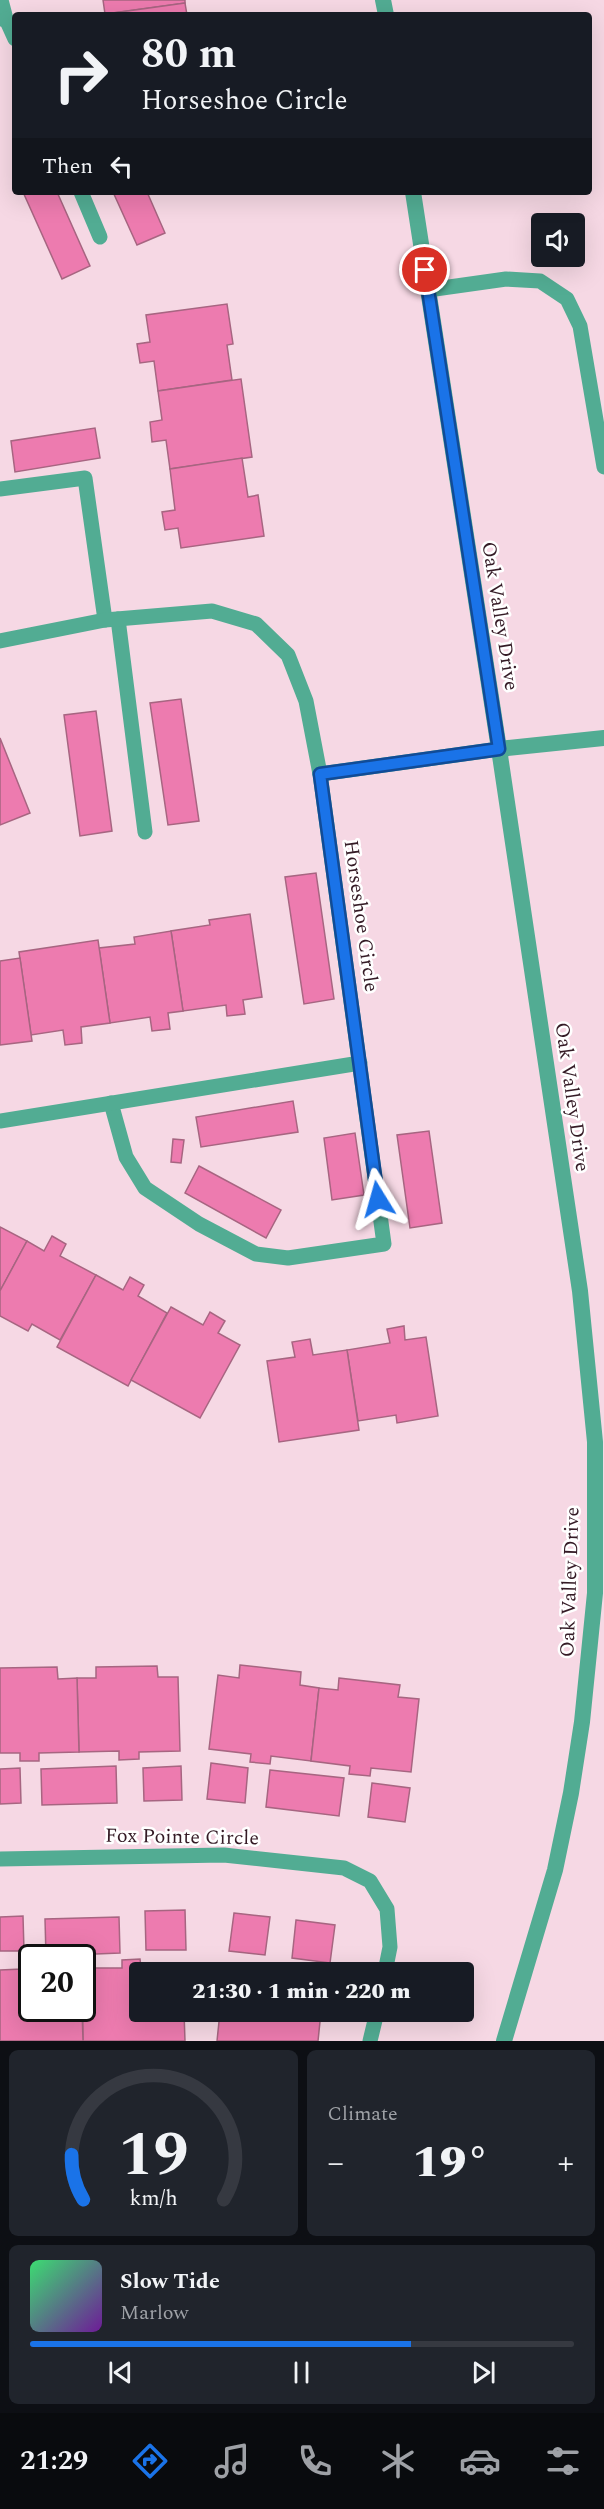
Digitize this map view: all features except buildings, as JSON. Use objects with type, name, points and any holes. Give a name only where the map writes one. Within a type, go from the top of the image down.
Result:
[{"type":"street","name":"Oak Valley Drive","points":[[413,195],[580,1291],[595,1442],[595,1593],[582,1722],[571,1793],[555,1870],[504,2041]]},
{"type":"street","points":[[499,749],[604,738]]},
{"type":"lane","points":[[1,0],[3,19],[12,34]]},
{"type":"lane","points":[[82,195],[100,237]]},
{"type":"lane","points":[[428,290],[506,279],[540,282],[567,298],[580,326],[604,466]]},
{"type":"lane","points":[[0,489],[85,478],[112,620],[146,832]]},
{"type":"lane","name":"Horseshoe Circle","points":[[0,640],[112,620],[212,612],[256,624],[288,655],[306,700],[320,774],[384,1244],[288,1258],[256,1254],[199,1224],[145,1188],[126,1157],[111,1103]]},
{"type":"lane","points":[[320,774],[499,749]]},
{"type":"lane","points":[[0,1121],[360,1063]]},
{"type":"lane","name":"Fox Pointe Circle","points":[[0,1859],[224,1855],[344,1868],[370,1881],[387,1909],[390,1947],[387,1962]]},
{"type":"lane","points":[[370,2041],[375,2022]]},
{"type":"route","points":[[378,1199],[320,774],[499,749],[425,270]]}]
